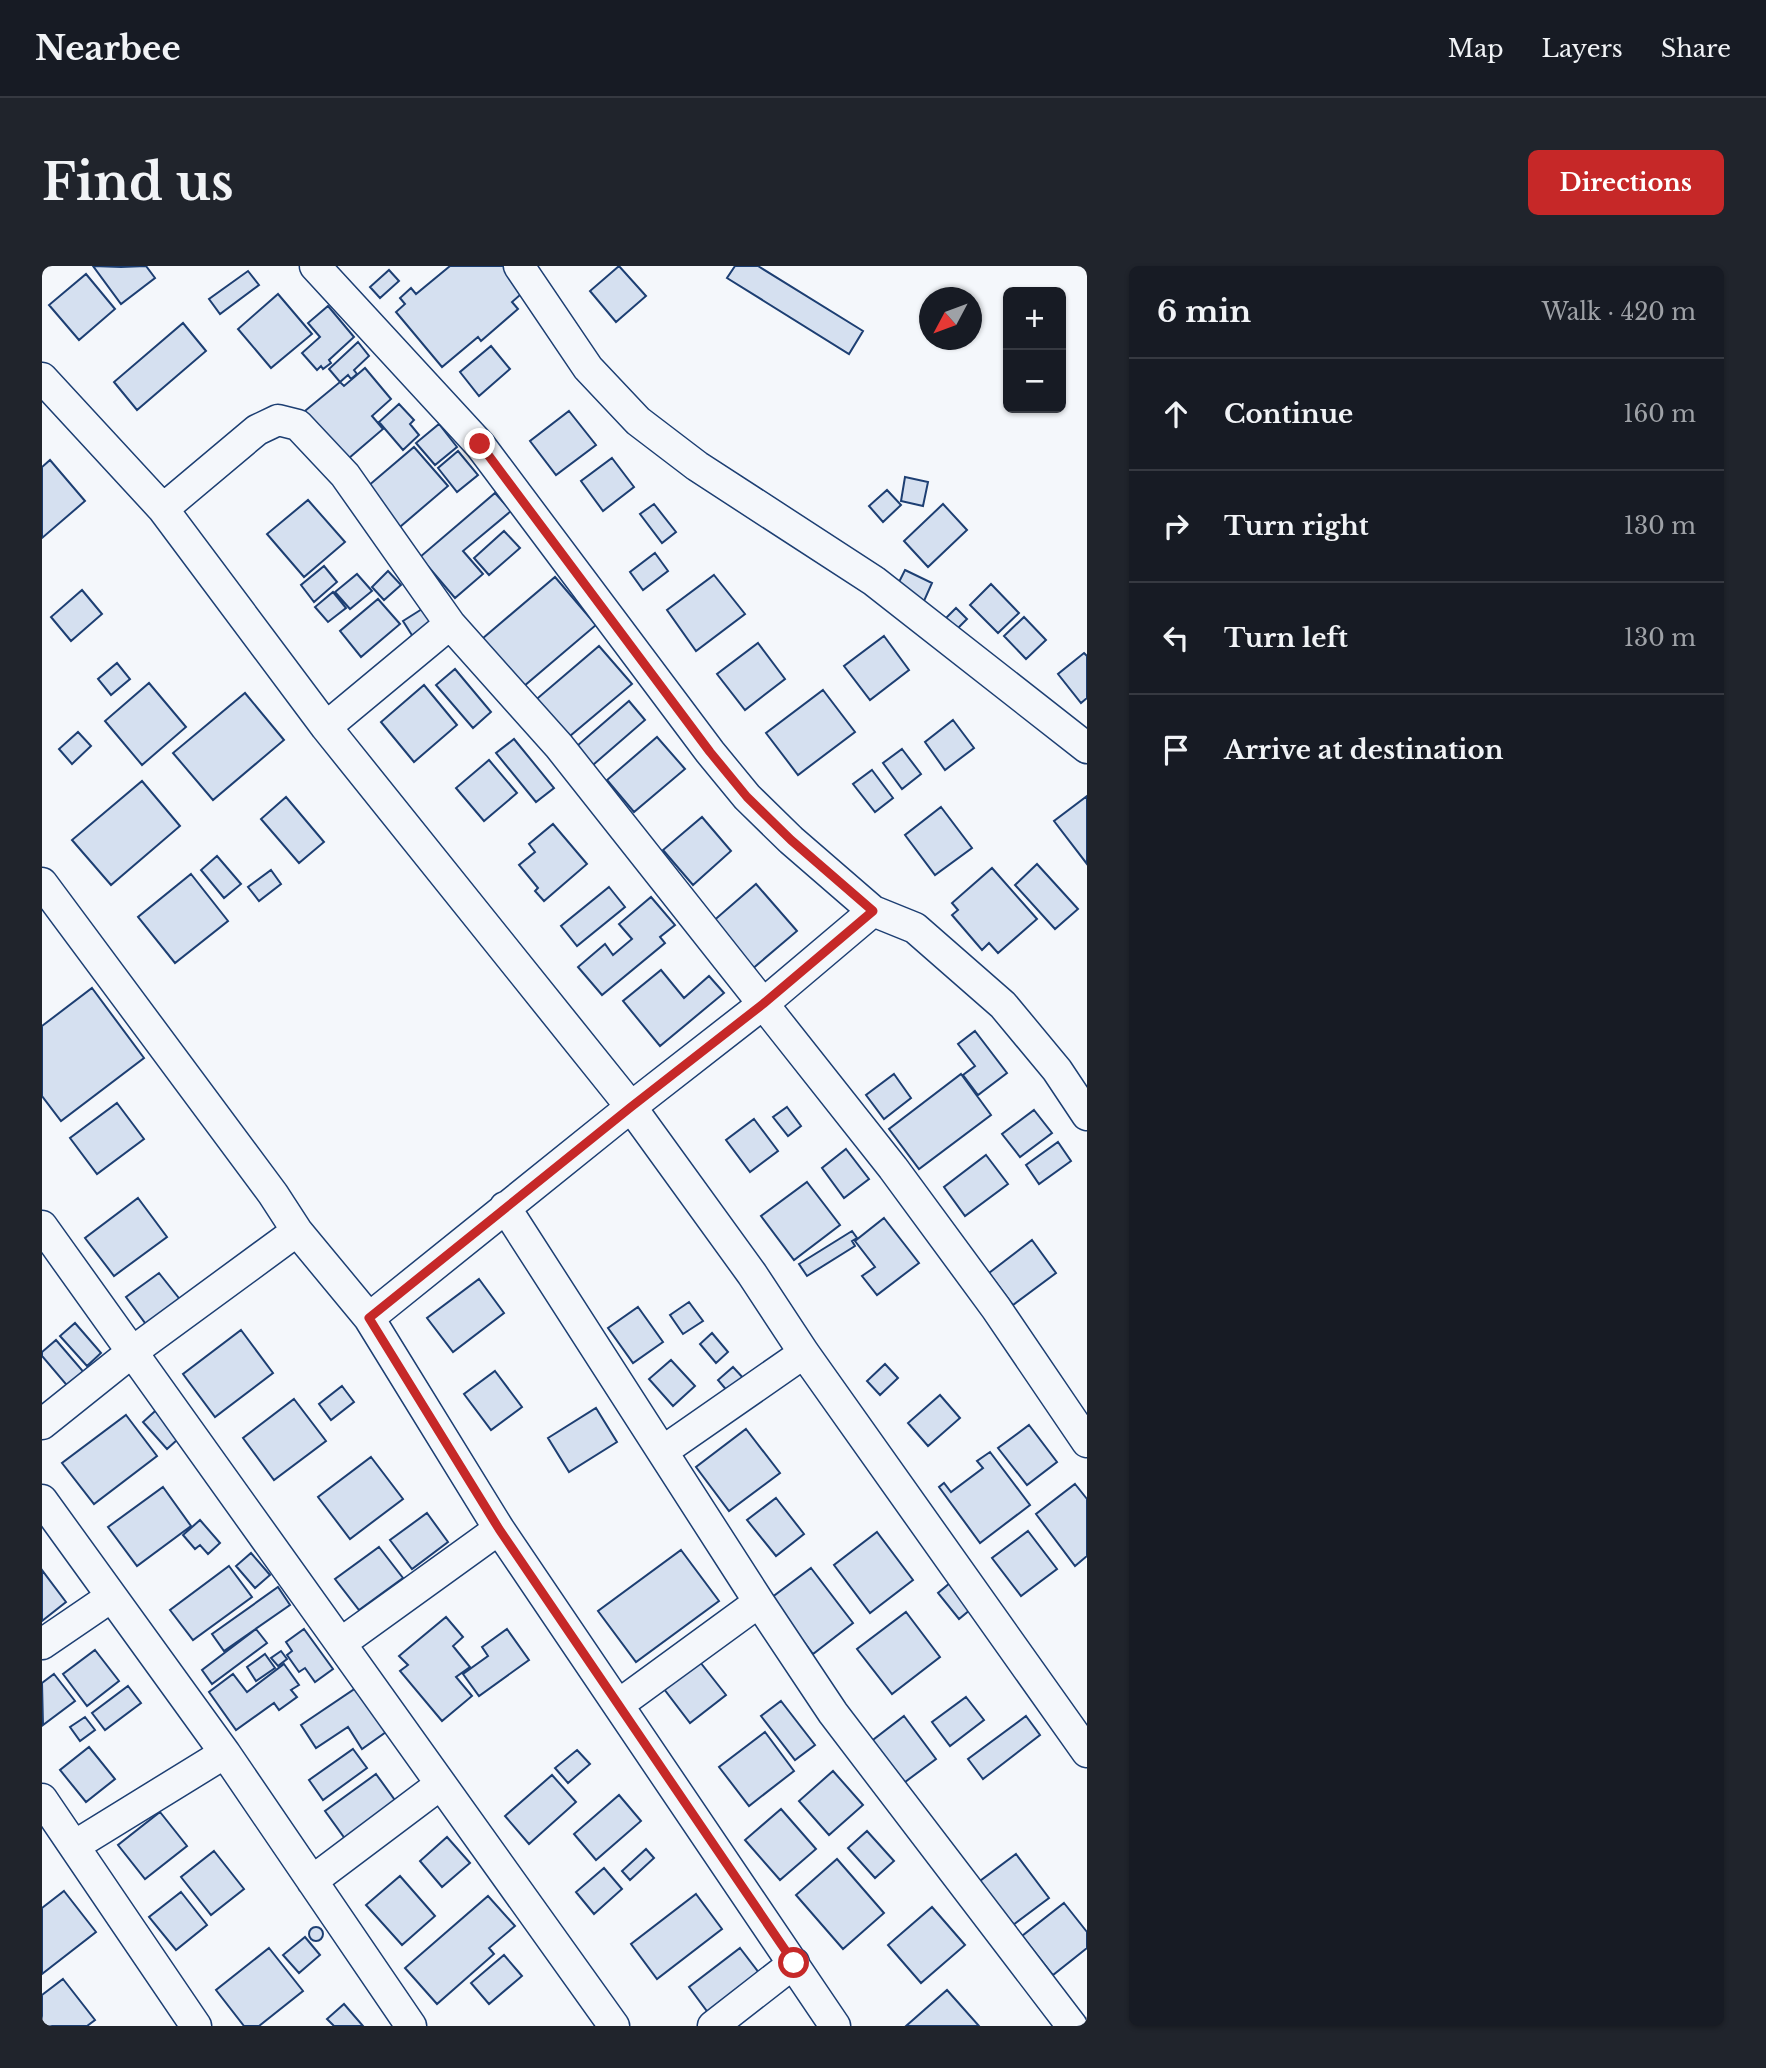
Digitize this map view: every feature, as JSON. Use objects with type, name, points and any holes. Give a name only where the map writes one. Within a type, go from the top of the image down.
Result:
[{"type":"street","points":[[315,266],[480,444],[710,752],[747,797],[791,840],[873,911],[915,928],[1003,1005],[1056,1070],[1087,1115]]},
{"type":"street","points":[[519,266],[588,368],[638,421],[697,466],[874,582],[1087,748]]},
{"type":"street","points":[[42,378],[163,509],[326,727],[631,1107],[1087,1752]]},
{"type":"street","points":[[163,509],[257,430],[278,420],[298,425],[345,475],[450,624],[559,746],[893,1168],[996,1308],[1087,1442]]},
{"type":"street","points":[[326,727],[450,624]]},
{"type":"street","points":[[42,883],[273,1194],[297,1231],[369,1318],[499,1529],[835,2026]]},
{"type":"street","points":[[369,1318],[763,1004],[873,911]]},
{"type":"street","points":[[505,1208],[833,1713],[1072,2026]]},
{"type":"street","points":[[42,1226],[614,2026]]},
{"type":"street","points":[[42,1424],[132,1352],[297,1231]]},
{"type":"street","points":[[663,1451],[804,1353]]},
{"type":"street","points":[[42,1500],[225,1753],[411,2026]]},
{"type":"street","points":[[341,1643],[499,1529]]},
{"type":"street","points":[[42,1644],[111,1597]]},
{"type":"street","points":[[618,1704],[759,1602]]},
{"type":"street","points":[[74,1846],[225,1753]]},
{"type":"street","points":[[312,1881],[441,1784]]},
{"type":"street","points":[[42,1799],[196,2026]]},
{"type":"street","points":[[713,2026],[794,1963]]},
{"type":"building","points":[[93,266],[146,266],[155,278],[121,304]]},
{"type":"building","points":[[450,266],[511,266],[529,287],[512,302],[518,309],[481,341],[478,337],[442,367],[396,312],[405,304],[400,298],[411,288],[416,294]]},
{"type":"building","points":[[619,266],[646,296],[616,322],[590,291]]},
{"type":"building","points":[[735,266],[758,266],[863,331],[849,354],[727,278]]},
{"type":"building","points":[[389,270],[399,281],[380,298],[370,287]]},
{"type":"building","points":[[248,271],[259,285],[220,314],[209,299]]},
{"type":"building","points":[[86,274],[115,309],[79,340],[49,305]]},
{"type":"building","points":[[278,294],[312,334],[271,368],[238,329]]},
{"type":"building","points":[[328,306],[354,337],[329,360],[331,363],[317,370],[302,353],[320,337],[308,323]]},
{"type":"building","points":[[183,323],[206,351],[137,410],[114,382]]},
{"type":"building","points":[[358,342],[369,356],[354,370],[357,374],[351,379],[348,375],[340,382],[329,369]]},
{"type":"building","points":[[491,346],[510,369],[479,396],[460,372]]},
{"type":"building","points":[[365,368],[391,399],[372,416],[383,429],[342,464],[300,415],[340,382],[344,386]]},
{"type":"building","points":[[399,404],[414,420],[410,424],[419,435],[403,450],[379,422]]},
{"type":"building","points":[[569,411],[596,445],[556,475],[530,441]]},
{"type":"building","points":[[439,424],[457,447],[435,465],[416,443]]},
{"type":"building","points":[[414,447],[448,486],[394,532],[361,492]]},
{"type":"building","points":[[458,451],[478,475],[457,492],[438,468]]},
{"type":"building","points":[[612,458],[634,487],[603,511],[581,481]]},
{"type":"building","points":[[50,460],[85,501],[42,538],[42,467]]},
{"type":"building","points":[[905,477],[928,482],[923,506],[901,501]]},
{"type":"building","points":[[887,490],[901,505],[883,522],[869,506]]},
{"type":"building","points":[[495,493],[511,511],[463,551],[483,574],[455,598],[420,557]]},
{"type":"building","points":[[308,500],[345,542],[304,577],[267,534]]},
{"type":"building","points":[[654,504],[676,532],[662,543],[640,514]]},
{"type":"building","points":[[943,504],[967,530],[928,567],[904,541]]},
{"type":"building","points":[[504,531],[520,548],[489,575],[474,558]]},
{"type":"building","points":[[655,553],[668,571],[643,590],[630,572]]},
{"type":"building","points":[[324,566],[337,582],[314,602],[301,585]]},
{"type":"building","points":[[905,570],[932,583],[924,601],[896,588]]},
{"type":"building","points":[[388,571],[401,585],[384,600],[372,587]]},
{"type":"building","points":[[357,574],[372,591],[350,609],[335,592]]},
{"type":"building","points":[[714,575],[745,614],[696,651],[667,610]]},
{"type":"building","points":[[555,577],[596,625],[517,692],[476,644]]},
{"type":"building","points":[[991,584],[1019,613],[998,633],[970,605]]},
{"type":"building","points":[[82,590],[102,614],[71,641],[51,617]]},
{"type":"building","points":[[333,592],[346,608],[328,622],[315,607]]},
{"type":"building","points":[[378,599],[400,624],[361,657],[340,631]]},
{"type":"building","points":[[956,608],[967,619],[957,629],[946,618]]},
{"type":"building","points":[[422,609],[435,628],[415,640],[403,621]]},
{"type":"building","points":[[1024,617],[1046,640],[1026,659],[1004,636]]},
{"type":"building","points":[[884,636],[909,670],[870,700],[844,666]]},
{"type":"building","points":[[758,643],[785,679],[745,710],[717,674]]},
{"type":"building","points":[[599,646],[632,684],[564,741],[532,703]]},
{"type":"building","points":[[1084,653],[1087,656],[1087,698],[1081,703],[1058,674]]},
{"type":"building","points":[[117,663],[130,679],[111,695],[98,679]]},
{"type":"building","points":[[455,669],[491,712],[473,728],[436,685]]},
{"type":"building","points":[[149,683],[186,727],[142,765],[105,721]]},
{"type":"building","points":[[424,685],[457,725],[414,762],[381,722]]},
{"type":"building","points":[[823,690],[855,732],[798,775],[766,733]]},
{"type":"building","points":[[245,693],[284,740],[213,800],[173,753]]},
{"type":"building","points":[[629,701],[645,720],[586,771],[570,752]]},
{"type":"building","points":[[953,720],[974,748],[945,770],[925,742]]},
{"type":"building","points":[[78,732],[91,746],[72,764],[59,749]]},
{"type":"building","points":[[657,737],[685,769],[634,812],[607,780]]},
{"type":"building","points":[[514,739],[554,788],[536,802],[496,753]]},
{"type":"building","points":[[902,749],[921,774],[902,789],[883,763]]},
{"type":"building","points":[[489,760],[517,793],[484,821],[456,788]]},
{"type":"building","points":[[872,770],[893,798],[875,812],[853,784]]},
{"type":"building","points":[[142,781],[180,826],[111,885],[72,840]]},
{"type":"building","points":[[1087,796],[1087,864],[1054,821]]},
{"type":"building","points":[[286,797],[324,842],[299,863],[261,819]]},
{"type":"building","points":[[941,807],[972,848],[935,875],[905,835]]},
{"type":"building","points":[[702,817],[731,851],[693,885],[663,850]]},
{"type":"building","points":[[553,824],[587,864],[544,901],[535,891],[538,888],[519,865],[535,852],[529,844]]},
{"type":"building","points":[[217,856],[241,884],[224,898],[201,870]]},
{"type":"building","points":[[1037,864],[1078,909],[1055,929],[1015,885]]},
{"type":"building","points":[[992,868],[1037,919],[998,953],[989,943],[982,950],[952,915],[958,910],[952,903]]},
{"type":"building","points":[[271,870],[281,884],[259,901],[248,887]]},
{"type":"building","points":[[191,874],[228,921],[175,963],[138,917]]},
{"type":"building","points":[[756,884],[797,931],[751,970],[711,923]]},
{"type":"building","points":[[609,887],[625,907],[577,946],[561,926]]},
{"type":"building","points":[[651,897],[675,925],[660,937],[665,943],[602,995],[578,967],[605,944],[613,955],[632,939],[619,924]]},
{"type":"building","points":[[661,970],[684,998],[709,976],[724,993],[660,1046],[623,1001]]},
{"type":"building","points":[[92,988],[144,1058],[61,1121],[42,1096],[42,1026]]},
{"type":"building","points":[[975,1031],[1007,1073],[978,1095],[963,1075],[975,1066],[958,1044]]},
{"type":"building","points":[[894,1074],[911,1098],[884,1119],[866,1095]]},
{"type":"building","points":[[961,1074],[991,1115],[919,1169],[889,1129]]},
{"type":"building","points":[[117,1103],[144,1139],[97,1174],[70,1138]]},
{"type":"building","points":[[787,1107],[801,1126],[788,1136],[773,1117]]},
{"type":"building","points":[[1034,1110],[1052,1133],[1020,1157],[1002,1134]]},
{"type":"building","points":[[754,1119],[778,1151],[750,1172],[726,1140]]},
{"type":"building","points":[[1058,1142],[1071,1161],[1039,1184],[1026,1165]]},
{"type":"building","points":[[846,1149],[869,1179],[844,1198],[822,1168]]},
{"type":"building","points":[[986,1155],[1008,1184],[965,1216],[944,1187]]},
{"type":"building","points":[[807,1182],[840,1225],[794,1260],[761,1216]]},
{"type":"building","points":[[138,1198],[167,1237],[114,1276],[85,1238]]},
{"type":"building","points":[[884,1218],[919,1263],[877,1295],[862,1276],[875,1267],[855,1241]]},
{"type":"building","points":[[852,1231],[857,1238],[852,1241],[855,1246],[807,1276],[799,1264]]},
{"type":"building","points":[[1032,1240],[1056,1273],[1013,1305],[989,1273]]},
{"type":"building","points":[[159,1273],[182,1302],[148,1327],[126,1297]]},
{"type":"building","points":[[479,1279],[504,1313],[453,1352],[427,1318]]},
{"type":"building","points":[[689,1302],[703,1321],[683,1334],[670,1315]]},
{"type":"building","points":[[638,1307],[663,1342],[633,1363],[608,1328]]},
{"type":"building","points":[[75,1323],[101,1353],[87,1366],[60,1336]]},
{"type":"building","points":[[241,1330],[273,1373],[215,1417],[183,1374]]},
{"type":"building","points":[[712,1333],[728,1352],[716,1363],[700,1344]]},
{"type":"building","points":[[56,1340],[87,1376],[70,1389],[42,1356],[42,1352]]},
{"type":"building","points":[[671,1360],[695,1386],[673,1406],[649,1379]]},
{"type":"building","points":[[885,1364],[898,1378],[880,1395],[867,1381]]},
{"type":"building","points":[[733,1367],[745,1380],[729,1393],[718,1380]]},
{"type":"building","points":[[495,1371],[522,1407],[491,1430],[464,1394]]},
{"type":"building","points":[[342,1386],[354,1402],[331,1420],[319,1404]]},
{"type":"building","points":[[940,1395],[960,1418],[928,1446],[908,1423]]},
{"type":"building","points":[[294,1399],[326,1441],[274,1480],[243,1438]]},
{"type":"building","points":[[163,1404],[187,1431],[167,1449],[143,1422]]},
{"type":"building","points":[[596,1408],[617,1442],[569,1472],[548,1438]]},
{"type":"building","points":[[126,1415],[157,1456],[94,1504],[62,1463]]},
{"type":"building","points":[[1029,1425],[1057,1462],[1027,1485],[998,1448]]},
{"type":"building","points":[[746,1429],[780,1473],[729,1511],[696,1467]]},
{"type":"building","points":[[990,1452],[1030,1505],[980,1543],[939,1487],[944,1483],[951,1492],[983,1468],[977,1461]]},
{"type":"building","points":[[371,1457],[403,1499],[350,1539],[318,1497]]},
{"type":"building","points":[[1075,1484],[1087,1499],[1087,1556],[1075,1566],[1036,1514]]},
{"type":"building","points":[[163,1487],[191,1526],[137,1566],[108,1527]]},
{"type":"building","points":[[776,1498],[804,1534],[776,1556],[747,1520]]},
{"type":"building","points":[[427,1513],[448,1542],[412,1569],[390,1540]]},
{"type":"building","points":[[200,1520],[220,1543],[208,1554],[200,1545],[195,1549],[183,1535]]},
{"type":"building","points":[[1028,1531],[1057,1569],[1021,1596],[992,1558]]},
{"type":"building","points":[[877,1532],[913,1580],[870,1613],[834,1565]]},
{"type":"building","points":[[379,1547],[403,1578],[359,1610],[335,1579]]},
{"type":"building","points":[[681,1550],[719,1601],[636,1662],[598,1611]]},
{"type":"building","points":[[251,1553],[270,1575],[255,1588],[236,1566]]},
{"type":"building","points":[[229,1566],[252,1597],[193,1640],[170,1610]]},
{"type":"building","points":[[811,1568],[853,1623],[813,1654],[771,1598]]},
{"type":"building","points":[[42,1570],[66,1602],[42,1621]]},
{"type":"building","points":[[956,1578],[977,1604],[959,1619],[938,1593]]},
{"type":"building","points":[[278,1587],[290,1605],[224,1651],[212,1634]]},
{"type":"building","points":[[906,1612],[940,1657],[892,1694],[857,1649]]},
{"type":"building","points":[[446,1617],[463,1637],[453,1646],[470,1667],[456,1677],[472,1696],[442,1721],[400,1671],[408,1665],[399,1656]]},
{"type":"building","points":[[256,1629],[267,1643],[212,1684],[202,1670]]},
{"type":"building","points":[[304,1629],[333,1669],[315,1682],[305,1668],[299,1672],[287,1655],[292,1651],[286,1642]]},
{"type":"building","points":[[507,1629],[529,1660],[479,1696],[463,1674],[488,1656],[482,1647]]},
{"type":"building","points":[[95,1650],[119,1681],[87,1706],[63,1674]]},
{"type":"building","points":[[281,1651],[287,1659],[278,1666],[271,1658]]},
{"type":"building","points":[[265,1654],[275,1668],[256,1681],[247,1667]]},
{"type":"building","points":[[700,1662],[726,1695],[690,1723],[664,1689]]},
{"type":"building","points":[[284,1664],[299,1685],[291,1690],[297,1697],[279,1710],[274,1703],[236,1730],[209,1692],[233,1674],[247,1692]]},
{"type":"building","points":[[54,1674],[75,1701],[43,1725],[42,1683]]},
{"type":"building","points":[[128,1686],[141,1703],[105,1730],[92,1713]]},
{"type":"building","points":[[356,1688],[386,1732],[362,1749],[348,1727],[316,1748],[301,1725]]},
{"type":"building","points":[[966,1697],[984,1720],[950,1746],[932,1722]]},
{"type":"building","points":[[781,1701],[815,1745],[795,1760],[761,1716]]},
{"type":"building","points":[[904,1716],[936,1759],[901,1785],[869,1743]]},
{"type":"building","points":[[1026,1716],[1040,1735],[983,1779],[968,1759]]},
{"type":"building","points":[[85,1717],[95,1730],[80,1741],[70,1727]]},
{"type":"building","points":[[765,1732],[794,1771],[749,1806],[719,1767]]},
{"type":"building","points":[[89,1747],[115,1779],[86,1802],[60,1770]]},
{"type":"building","points":[[353,1749],[367,1768],[323,1800],[309,1780]]},
{"type":"building","points":[[577,1750],[590,1764],[568,1783],[555,1768]]},
{"type":"building","points":[[833,1771],[863,1805],[829,1835],[799,1801]]},
{"type":"building","points":[[376,1774],[397,1803],[346,1840],[325,1811]]},
{"type":"building","points":[[552,1775],[576,1802],[529,1844],[505,1816]]},
{"type":"building","points":[[619,1795],[641,1821],[596,1860],[574,1834]]},
{"type":"building","points":[[781,1809],[816,1849],[780,1880],[745,1840]]},
{"type":"building","points":[[160,1812],[187,1846],[145,1879],[118,1845]]},
{"type":"building","points":[[867,1831],[894,1861],[875,1878],[848,1848]]},
{"type":"building","points":[[447,1837],[470,1863],[442,1887],[420,1861]]},
{"type":"building","points":[[646,1849],[654,1858],[630,1880],[622,1871]]},
{"type":"building","points":[[214,1851],[244,1889],[211,1915],[181,1877]]},
{"type":"building","points":[[1016,1854],[1049,1898],[1005,1931],[972,1887]]},
{"type":"building","points":[[837,1859],[884,1913],[843,1949],[796,1895]]},
{"type":"building","points":[[604,1868],[622,1889],[594,1914],[576,1892]]},
{"type":"building","points":[[400,1876],[435,1916],[402,1945],[366,1905]]},
{"type":"building","points":[[64,1891],[96,1932],[42,1974],[42,1908]]},
{"type":"building","points":[[181,1892],[207,1925],[176,1950],[149,1917]]},
{"type":"building","points":[[696,1894],[722,1929],[657,1979],[631,1944]]},
{"type":"building","points":[[488,1896],[515,1926],[489,1948],[494,1954],[437,2004],[405,1968]]},
{"type":"building","points":[[1064,1903],[1087,1932],[1087,1948],[1053,1975],[1022,1936]]},
{"type":"building","points":[[932,1907],[965,1945],[921,1983],[888,1945]]},
{"type":"building","points":[[313,1927],[319,1927],[323,1934],[319,1941],[313,1941],[309,1937],[309,1931]]},
{"type":"building","points":[[305,1937],[320,1955],[299,1973],[283,1955]]},
{"type":"building","points":[[269,1948],[303,1991],[259,2026],[244,2026],[216,1990]]},
{"type":"building","points":[[740,1948],[766,1982],[715,2022],[689,1987]]},
{"type":"building","points":[[504,1955],[522,1976],[489,2004],[471,1983]]},
{"type":"building","points":[[63,1979],[95,2020],[87,2026],[42,2026],[42,1995]]},
{"type":"building","points":[[947,1990],[979,2026],[906,2026]]},
{"type":"building","points":[[344,2004],[363,2026],[334,2026],[327,2019]]},
{"type":"route","points":[[480,444],[710,752],[747,797],[791,840],[873,911],[763,1004],[369,1318],[499,1529],[794,1963]]}]
